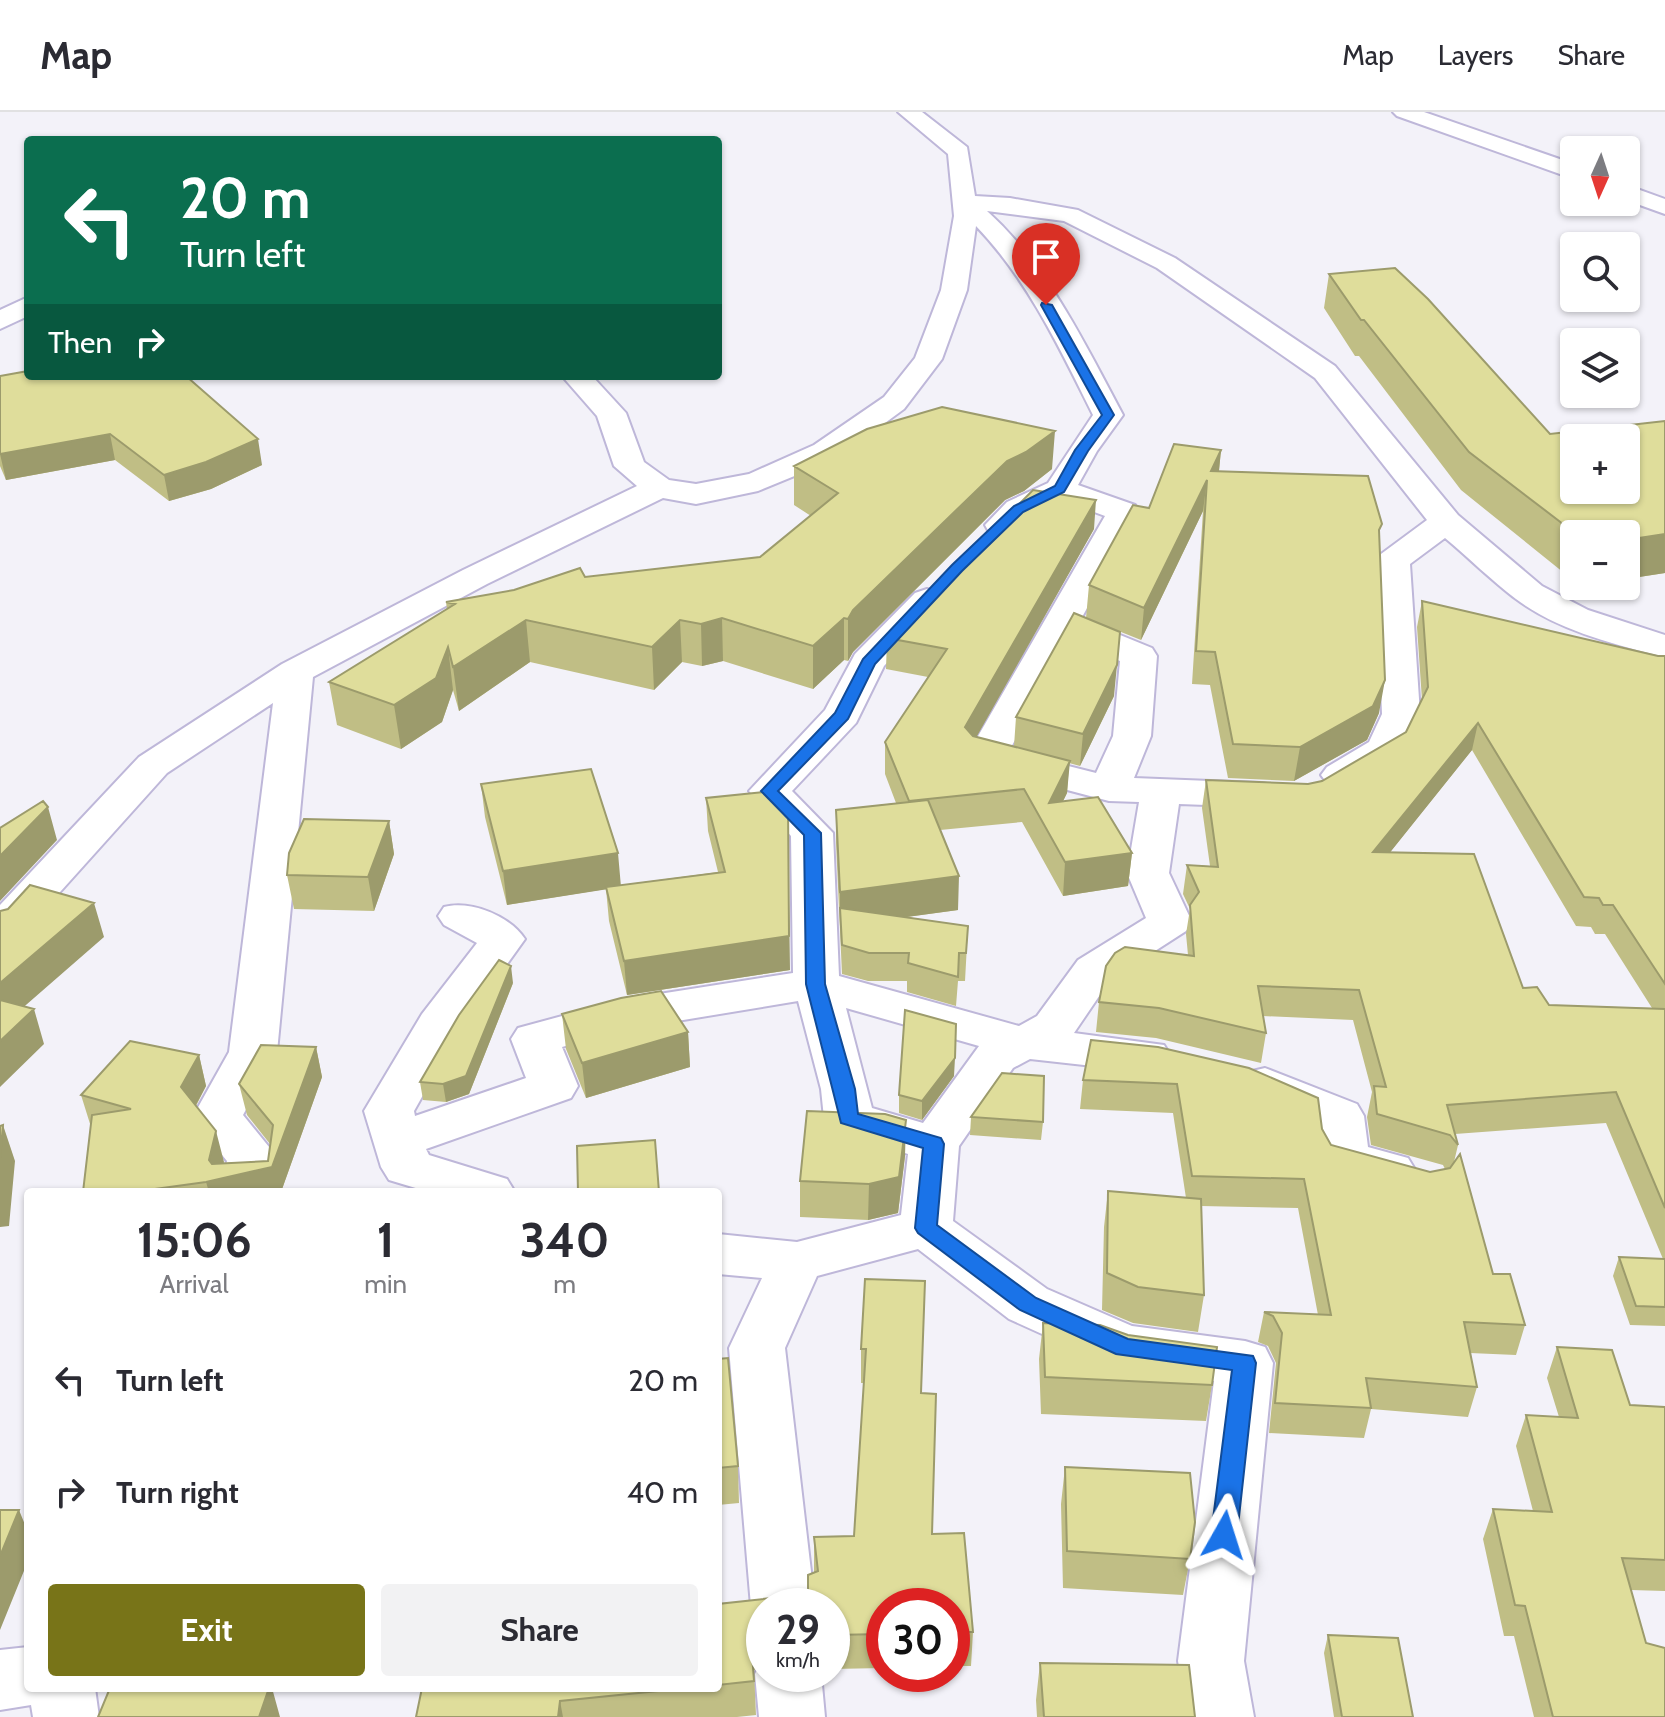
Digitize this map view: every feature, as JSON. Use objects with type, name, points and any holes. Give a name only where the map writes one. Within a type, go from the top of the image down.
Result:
[{"type":"street","points":[[580,380],[611,413],[630,466],[659,488],[696,494],[758,482],[825,452],[894,403],[928,359],[954,290],[966,216],[959,152],[909,112]]},
{"type":"street","points":[[1404,112],[1560,167]]},
{"type":"street","points":[[1640,197],[1665,207]]},
{"type":"street","points":[[964,202],[988,221],[1032,277],[1108,415],[1067,447],[1060,489]]},
{"type":"street","points":[[964,202],[1021,206],[1070,215],[1166,263],[1325,372],[1446,522],[1530,593],[1603,629],[1665,646]]},
{"type":"street","points":[[0,321],[24,307]]},
{"type":"street","points":[[901,393],[931,405]]},
{"type":"street","points":[[0,931],[153,765],[295,672],[475,577],[659,488]]},
{"type":"street","points":[[934,1144],[849,1118],[845,1089],[816,984],[812,833],[769,791],[842,715],[868,662],[1018,509],[1060,489],[1124,512],[986,757],[1109,789],[1303,797],[1385,749],[1401,714],[1393,561],[1446,522]]},
{"type":"street","points":[[1063,624],[1139,656],[1132,736],[1109,789]]},
{"type":"street","points":[[247,1188],[253,1158],[217,1118],[253,1052],[295,672]]},
{"type":"street","points":[[926,1228],[934,1144],[996,1057],[1054,1027],[1094,970],[1170,922],[1148,873],[1161,791]]},
{"type":"street","points":[[460,916],[503,939],[439,1025],[389,1111],[407,1167],[476,1188]]},
{"type":"street","points":[[398,1140],[554,1086],[535,1039],[621,1015],[816,984],[1024,1043],[1155,1057],[1259,1081],[1339,1116],[1344,1158],[1424,1181]]},
{"type":"street","points":[[722,1254],[797,1262],[926,1228]]},
{"type":"street","points":[[926,1228],[1028,1304],[1124,1347],[1245,1363],[1211,1661],[1221,1717]]},
{"type":"street","points":[[781,1588],[757,1348],[797,1262]]},
{"type":"street","points":[[0,1680],[24,1677]]},
{"type":"street","points":[[63,1692],[66,1717]]},
{"type":"street","points":[[790,1692],[792,1717]]},
{"type":"building","points":[[1395,268],[1428,299],[1550,434],[1560,433],[1560,504],[1640,504],[1638,424],[1665,421],[1665,534],[1640,538],[1640,520],[1560,522],[1469,452],[1361,320],[1329,274]]},
{"type":"building","points":[[24,372],[24,380],[191,380],[258,439],[206,462],[164,475],[110,434],[0,454],[0,376]]},
{"type":"building","points":[[942,407],[1055,431],[1026,452],[1007,461],[853,610],[848,619],[844,618],[813,646],[722,618],[701,624],[680,620],[652,647],[526,620],[453,667],[448,647],[436,678],[394,705],[329,682],[455,604],[446,602],[514,590],[580,568],[585,577],[760,557],[838,493],[794,466],[867,429]]},
{"type":"building","points":[[1174,444],[1221,450],[1211,471],[1368,476],[1382,524],[1379,530],[1385,680],[1373,706],[1300,747],[1233,744],[1215,652],[1196,651],[1207,480],[1144,608],[1089,585],[1133,505],[1149,508]]},
{"type":"building","points":[[1033,490],[1096,500],[965,727],[973,736],[1070,761],[1049,803],[1098,797],[1132,853],[1065,862],[1024,789],[909,801],[885,742],[947,649],[887,638]]},
{"type":"building","points":[[1422,601],[1665,656],[1665,984],[1613,905],[1603,905],[1599,898],[1584,897],[1478,723],[1373,852],[1474,854],[1523,988],[1537,987],[1549,1005],[1665,1009],[1665,1208],[1616,1092],[1447,1105],[1458,1145],[1450,1135],[1377,1114],[1374,1086],[1386,1087],[1359,990],[1258,986],[1266,1033],[1159,1008],[1099,1002],[1106,966],[1115,953],[1125,947],[1194,956],[1190,905],[1199,892],[1187,865],[1218,867],[1206,780],[1308,784],[1322,781],[1406,732],[1428,687]]},
{"type":"building","points":[[1074,613],[1120,632],[1117,665],[1083,734],[1016,717]]},
{"type":"building","points":[[591,769],[618,853],[503,871],[481,784]]},
{"type":"building","points":[[775,791],[788,804],[789,936],[624,961],[606,887],[725,872],[706,798]]},
{"type":"building","points":[[928,800],[959,876],[840,892],[836,810]]},
{"type":"building","points":[[43,801],[48,807],[0,856],[0,828]]},
{"type":"building","points":[[304,819],[389,821],[368,877],[287,875],[289,853]]},
{"type":"building","points":[[30,885],[94,903],[0,983],[0,911],[8,909]]},
{"type":"building","points":[[840,908],[968,926],[966,953],[959,953],[958,977],[908,963],[909,953],[869,953],[842,945]]},
{"type":"building","points":[[499,960],[511,966],[466,1076],[443,1084],[420,1082],[459,1015]]},
{"type":"building","points":[[661,991],[688,1032],[582,1063],[562,1014]]},
{"type":"building","points":[[0,1000],[34,1009],[0,1041]]},
{"type":"building","points":[[905,1010],[956,1024],[955,1058],[922,1101],[899,1095]]},
{"type":"building","points":[[1091,1040],[1158,1047],[1249,1068],[1318,1098],[1322,1129],[1331,1145],[1430,1172],[1450,1168],[1460,1154],[1493,1274],[1510,1274],[1525,1325],[1464,1322],[1477,1387],[1366,1378],[1371,1408],[1275,1403],[1282,1333],[1273,1316],[1264,1312],[1331,1315],[1304,1179],[1192,1176],[1177,1084],[1083,1080]]},
{"type":"building","points":[[130,1041],[199,1055],[181,1087],[216,1131],[209,1160],[212,1164],[268,1161],[273,1125],[239,1084],[261,1045],[316,1047],[272,1167],[206,1182],[162,1188],[83,1188],[92,1115],[131,1109],[81,1095]]},
{"type":"building","points":[[1002,1073],[1044,1076],[1043,1122],[971,1117]]},
{"type":"building","points":[[807,1111],[885,1114],[906,1120],[899,1177],[869,1184],[800,1181]]},
{"type":"building","points":[[3,1125],[0,1158],[0,1126]]},
{"type":"building","points":[[655,1140],[659,1188],[578,1188],[577,1146]]},
{"type":"building","points":[[1108,1191],[1201,1199],[1204,1295],[1138,1287],[1107,1273]]},
{"type":"building","points":[[1619,1257],[1665,1259],[1665,1307],[1636,1306]]},
{"type":"building","points":[[865,1279],[925,1281],[921,1393],[936,1394],[932,1534],[964,1533],[969,1588],[866,1588],[866,1634],[850,1635],[850,1588],[808,1588],[808,1575],[818,1571],[814,1537],[854,1536],[866,1349],[861,1349]]},
{"type":"building","points":[[1043,1323],[1100,1325],[1128,1335],[1217,1347],[1212,1385],[1045,1377]]},
{"type":"building","points":[[1557,1347],[1612,1350],[1630,1405],[1665,1407],[1665,1560],[1622,1558],[1646,1643],[1665,1648],[1665,1717],[1553,1717],[1525,1606],[1515,1605],[1493,1509],[1552,1512],[1526,1415],[1578,1418]]},
{"type":"building","points":[[728,1358],[738,1466],[722,1468],[722,1359]]},
{"type":"building","points":[[1065,1467],[1190,1473],[1195,1522],[1190,1559],[1067,1551]]},
{"type":"building","points":[[0,1510],[19,1510],[0,1556]]},
{"type":"building","points":[[970,1599],[973,1632],[970,1632]]},
{"type":"building","points":[[746,1601],[746,1682],[722,1685],[722,1604]]},
{"type":"building","points":[[1328,1635],[1398,1638],[1413,1717],[1342,1717]]},
{"type":"building","points":[[1040,1663],[1189,1665],[1195,1717],[1044,1717]]},
{"type":"building","points":[[108,1692],[268,1692],[259,1717],[98,1717]]},
{"type":"building","points":[[421,1692],[649,1692],[560,1701],[558,1717],[416,1717]]},
{"type":"route","points":[[1046,305],[1108,415],[1082,450],[1060,489],[1018,509],[957,568],[868,662],[842,715],[769,791],[812,833],[816,984],[845,1089],[849,1118],[934,1144],[926,1228],[1028,1304],[1124,1347],[1245,1363],[1224,1535]]}]
